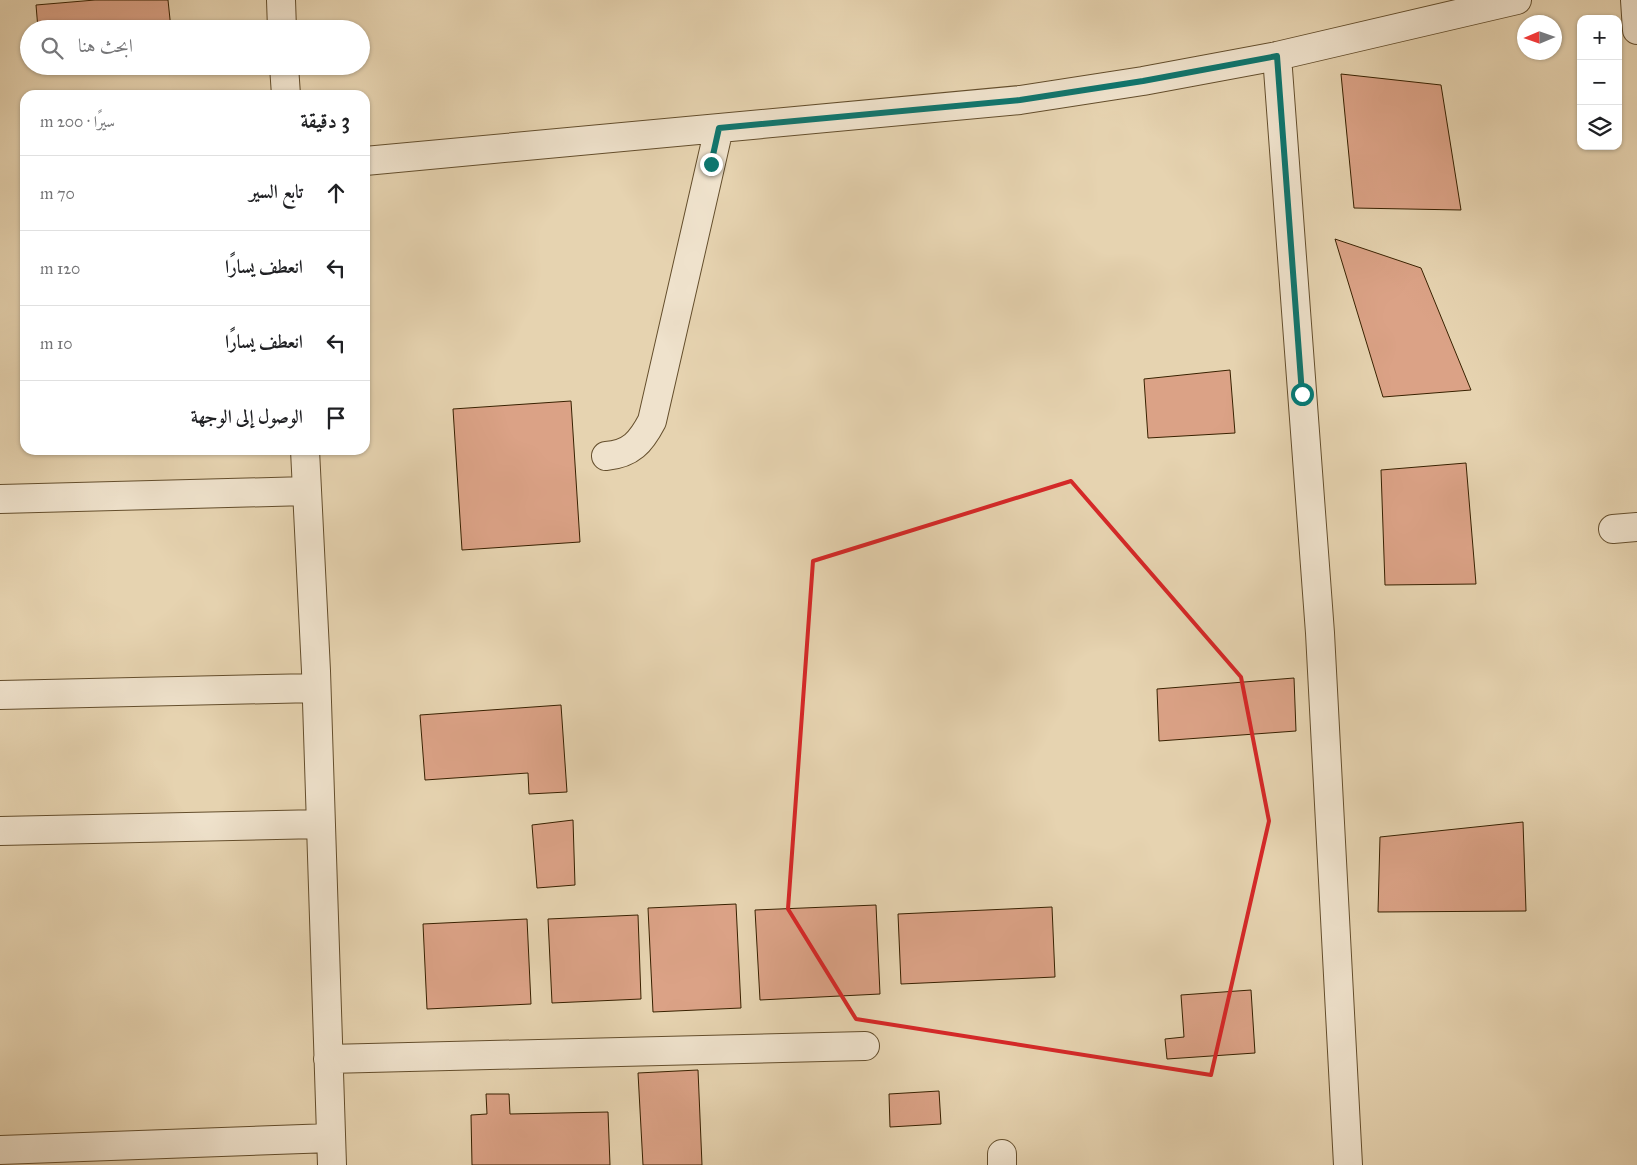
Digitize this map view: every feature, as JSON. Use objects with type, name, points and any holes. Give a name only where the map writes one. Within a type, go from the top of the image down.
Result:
[{"type":"street","points":[[281,0],[282,20]]},
{"type":"street","points":[[1635,0],[1637,30]]},
{"type":"street","points":[[370,161],[1020,100],[1143,81],[1277,56],[1507,1]]},
{"type":"street","points":[[1277,56],[1320,633],[1348,1165]]},
{"type":"street","points":[[285,75],[286,90]]},
{"type":"street","points":[[606,456],[629,451],[642,440],[652,421],[719,128]]},
{"type":"street","points":[[305,455],[316,688],[332,1165]]},
{"type":"street","points":[[0,499],[307,491]]},
{"type":"street","points":[[0,695],[316,688]]},
{"type":"street","points":[[0,831],[321,824]]},
{"type":"street","points":[[328,1059],[864,1046]]},
{"type":"street","points":[[0,1150],[331,1138]]},
{"type":"highlighted area","points":[[1071,481],[1241,677],[1269,821],[1211,1075],[856,1019],[788,909],[813,561]]},
{"type":"building","points":[[95,0],[168,0],[170,20],[37,20],[36,5]]},
{"type":"building","points":[[1341,74],[1441,85],[1461,210],[1354,208]]},
{"type":"building","points":[[1335,239],[1421,268],[1471,390],[1383,397]]},
{"type":"building","points":[[1230,370],[1235,433],[1148,438],[1144,379]]},
{"type":"building","points":[[571,401],[580,542],[462,550],[453,409]]},
{"type":"building","points":[[1466,463],[1476,584],[1385,585],[1381,470]]},
{"type":"building","points":[[1294,678],[1296,731],[1159,741],[1157,689]]},
{"type":"building","points":[[561,705],[567,792],[529,794],[528,773],[425,780],[420,715]]},
{"type":"building","points":[[573,820],[575,885],[537,888],[532,825]]},
{"type":"building","points":[[1523,822],[1526,911],[1378,912],[1380,837]]},
{"type":"building","points":[[736,904],[741,1008],[653,1012],[648,908]]},
{"type":"building","points":[[876,905],[880,994],[760,1000],[755,910]]},
{"type":"building","points":[[1052,907],[1055,977],[901,984],[898,914]]},
{"type":"building","points":[[638,915],[641,999],[552,1003],[548,919]]},
{"type":"building","points":[[527,919],[531,1004],[427,1009],[423,924]]},
{"type":"building","points":[[1251,990],[1255,1053],[1167,1059],[1165,1039],[1184,1037],[1181,995]]},
{"type":"building","points":[[698,1070],[702,1165],[643,1165],[638,1073]]},
{"type":"building","points":[[939,1091],[941,1124],[890,1127],[889,1094]]},
{"type":"building","points":[[486,1094],[509,1094],[510,1114],[608,1112],[610,1165],[472,1165],[471,1115],[487,1114]]},
{"type":"route","points":[[711,164],[719,128],[1020,100],[1143,81],[1277,56],[1302,394]]}]
